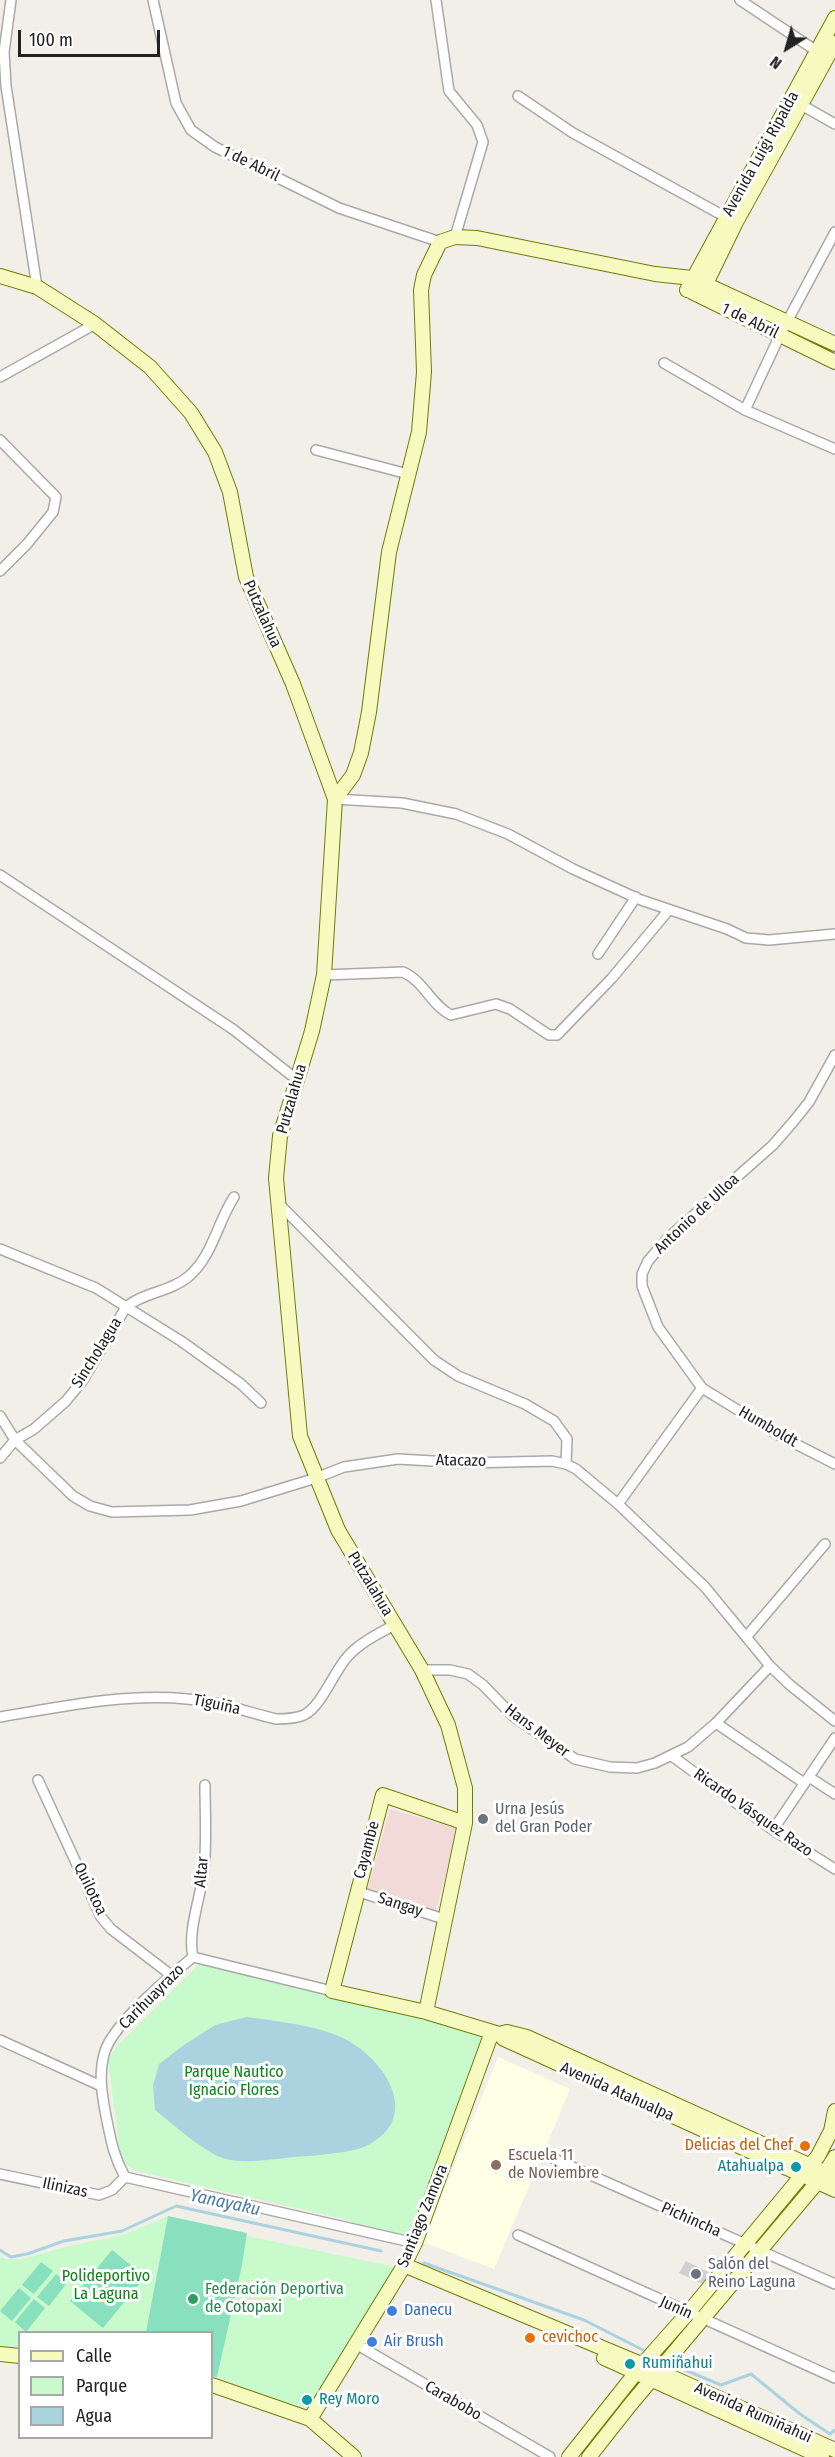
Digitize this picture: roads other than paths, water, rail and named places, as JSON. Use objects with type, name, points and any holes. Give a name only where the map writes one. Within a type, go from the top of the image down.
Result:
[{"type":"street","points":[[11,0],[4,52],[6,86],[37,287]]},
{"type":"street","name":"1 de Abril","points":[[153,0],[176,103],[191,130],[215,147],[339,208],[440,242]]},
{"type":"street","points":[[335,799],[353,776],[361,753],[373,681],[383,585],[419,432],[423,401],[421,290],[424,275],[440,242],[455,237],[483,142],[477,125],[448,91],[436,0]]},
{"type":"street","points":[[740,0],[818,52]]},
{"type":"street","name":"Avenida Luigi Ripalda","points":[[796,102],[835,18]]},
{"type":"street","name":"Avenida Luigi Ripalda","points":[[696,287],[796,102],[835,43]]},
{"type":"street","points":[[518,96],[573,133],[731,220]]},
{"type":"street","points":[[796,102],[835,124]]},
{"type":"street","points":[[744,410],[780,335],[835,232]]},
{"type":"street","name":"1 de Abril","points":[[455,237],[477,238],[668,276],[787,322],[835,344]]},
{"type":"street","points":[[825,252],[835,257]]},
{"type":"street","name":"Putzalahua","points":[[0,276],[37,287],[95,324],[150,367],[191,413],[215,452],[230,492],[246,577],[293,684],[335,799],[324,975],[312,1031],[280,1136],[276,1178],[300,1436],[338,1530],[422,1670],[448,1725],[465,1788],[465,1823],[426,2012]]},
{"type":"street","name":"1 de Abril","points":[[696,287],[780,335],[835,362]]},
{"type":"street","points":[[0,376],[95,324]]},
{"type":"street","points":[[664,363],[744,410],[835,449]]},
{"type":"street","points":[[0,440],[56,498],[53,512],[0,571]]},
{"type":"street","points":[[316,450],[408,474]]},
{"type":"street","points":[[335,799],[402,803],[456,814],[508,834],[573,868],[668,911],[727,929],[746,938],[769,940],[835,934]]},
{"type":"street","points":[[0,875],[234,1030],[296,1079]]},
{"type":"street","points":[[598,954],[636,897]]},
{"type":"street","points":[[324,975],[403,972],[414,977],[444,1011],[451,1015],[496,1004],[510,1009],[549,1035],[556,1035],[612,978],[668,911]]},
{"type":"street","name":"Antonio de Ulloa","points":[[702,1388],[657,1327],[642,1286],[642,1274],[648,1261],[668,1238],[773,1145],[794,1122],[810,1102],[835,1055]]},
{"type":"street","name":"Sincholagua","points":[[0,1458],[15,1440],[34,1429],[72,1394],[83,1380],[126,1307],[135,1299],[173,1286],[189,1276],[210,1247],[234,1197]]},
{"type":"street","points":[[280,1205],[434,1360],[458,1376],[525,1404],[555,1422],[567,1439],[566,1464]]},
{"type":"street","points":[[0,1249],[96,1288],[206,1359],[261,1403]]},
{"type":"street","points":[[618,1504],[702,1388]]},
{"type":"street","name":"Humboldt","points":[[702,1388],[780,1436],[835,1464]]},
{"type":"street","name":"Atacazo","points":[[0,1416],[15,1440],[73,1496],[90,1506],[112,1512],[190,1510],[241,1501],[344,1467],[398,1459],[467,1463],[552,1461],[566,1464],[576,1469],[618,1504],[705,1587],[770,1666],[835,1721]]},
{"type":"street","points":[[0,1446],[15,1440]]},
{"type":"street","points":[[747,1636],[825,1544]]},
{"type":"street","name":"Tiguiña","points":[[0,1717],[80,1704],[144,1698],[188,1699],[276,1719],[305,1715],[319,1700],[340,1665],[354,1650],[394,1625]]},
{"type":"street","name":"Hans Meyer","points":[[422,1670],[450,1670],[468,1674],[483,1685],[513,1716],[575,1759],[610,1767],[637,1768],[672,1756],[688,1747],[716,1724],[770,1666]]},
{"type":"street","points":[[716,1724],[806,1780],[835,1794]]},
{"type":"street","points":[[773,1830],[835,1738]]},
{"type":"street","name":"Ricardo Vásquez Razo","points":[[672,1756],[773,1830],[835,1869]]},
{"type":"street","name":"Quilotoa","points":[[38,1780],[101,1917],[116,1934],[171,1975]]},
{"type":"street","name":"Altar","points":[[193,1957],[191,1940],[204,1866],[205,1785]]},
{"type":"street","name":"Cayambe","points":[[332,1991],[356,1891],[383,1795],[465,1823]]},
{"type":"street","name":"Sangay","points":[[356,1891],[444,1919]]},
{"type":"street","name":"Carihuayrazo","points":[[125,2177],[114,2157],[101,2086],[105,2052],[113,2036],[171,1975],[193,1957]]},
{"type":"street","name":"Avenida Atahualpa","points":[[193,1957],[426,2012],[495,2033],[572,2072],[806,2171],[826,2177],[835,2190]]},
{"type":"street","name":"Santiago Zamora","points":[[310,2419],[404,2266],[495,2033]]},
{"type":"street","points":[[0,2040],[101,2086]]},
{"type":"street","points":[[569,2457],[818,2156],[831,2131],[835,2111]]},
{"type":"street","name":"Pichincha","points":[[548,2156],[835,2284]]},
{"type":"street","points":[[589,2457],[759,2251],[826,2177],[835,2157]]},
{"type":"street","name":"Ilinizas","points":[[0,2174],[99,2195],[112,2190],[125,2177]]},
{"type":"street","points":[[125,2177],[414,2244]]},
{"type":"street","name":"Junín","points":[[518,2235],[835,2378]]},
{"type":"street","name":"Avenida Rumiñahui","points":[[404,2266],[807,2444],[835,2450]]},
{"type":"street","points":[[662,2343],[675,2352]]},
{"type":"street","name":"Carabobo","points":[[356,2344],[550,2457]]},
{"type":"street","points":[[0,2354],[18,2356]]},
{"type":"street","points":[[213,2385],[310,2419],[354,2457]]},
{"type":"street","name":"Avenida Rumiñahui","points":[[807,2444],[822,2457]]},
{"type":"water","name":"Parque Nautico Ignacio Flores","points":[[247,2017],[293,2024],[336,2035],[353,2043],[368,2055],[391,2086],[395,2103],[393,2119],[384,2134],[366,2146],[342,2152],[242,2161],[226,2159],[210,2152],[155,2110],[153,2086],[159,2064],[215,2025]]},
{"type":"waterway","name":"Yanayaku","points":[[0,2250],[11,2257],[64,2241],[122,2231],[176,2206],[381,2251]]},
{"type":"waterway","name":"Yanayaku","points":[[424,2263],[584,2320],[643,2350]]},
{"type":"waterway","name":"Yanayaku","points":[[673,2365],[721,2385],[751,2374],[800,2414],[830,2434],[835,2430]]},
{"type":"place","name":"Urna Jesús del Gran Poder","points":[[483,1819]]},
{"type":"place","name":"Delicias del Chef","points":[[805,2146]]},
{"type":"place","name":"Escuela 11 de Noviembre","points":[[496,2165]]},
{"type":"place","name":"Atahualpa","points":[[796,2167]]},
{"type":"place","name":"Salón del Reino Laguna","points":[[696,2274]]},
{"type":"place","name":"Federación Deportiva de Cotopaxi","points":[[193,2299]]},
{"type":"place","name":"Danecu","points":[[392,2311]]},
{"type":"place","name":"cevichoc","points":[[530,2338]]},
{"type":"place","name":"Air Brush","points":[[372,2342]]},
{"type":"place","name":"Rumiñahui","points":[[630,2364]]},
{"type":"place","name":"Rey Moro","points":[[307,2400]]},
{"type":"park label","name":"Polideportivo La Laguna","points":[[106,2286]]}]
